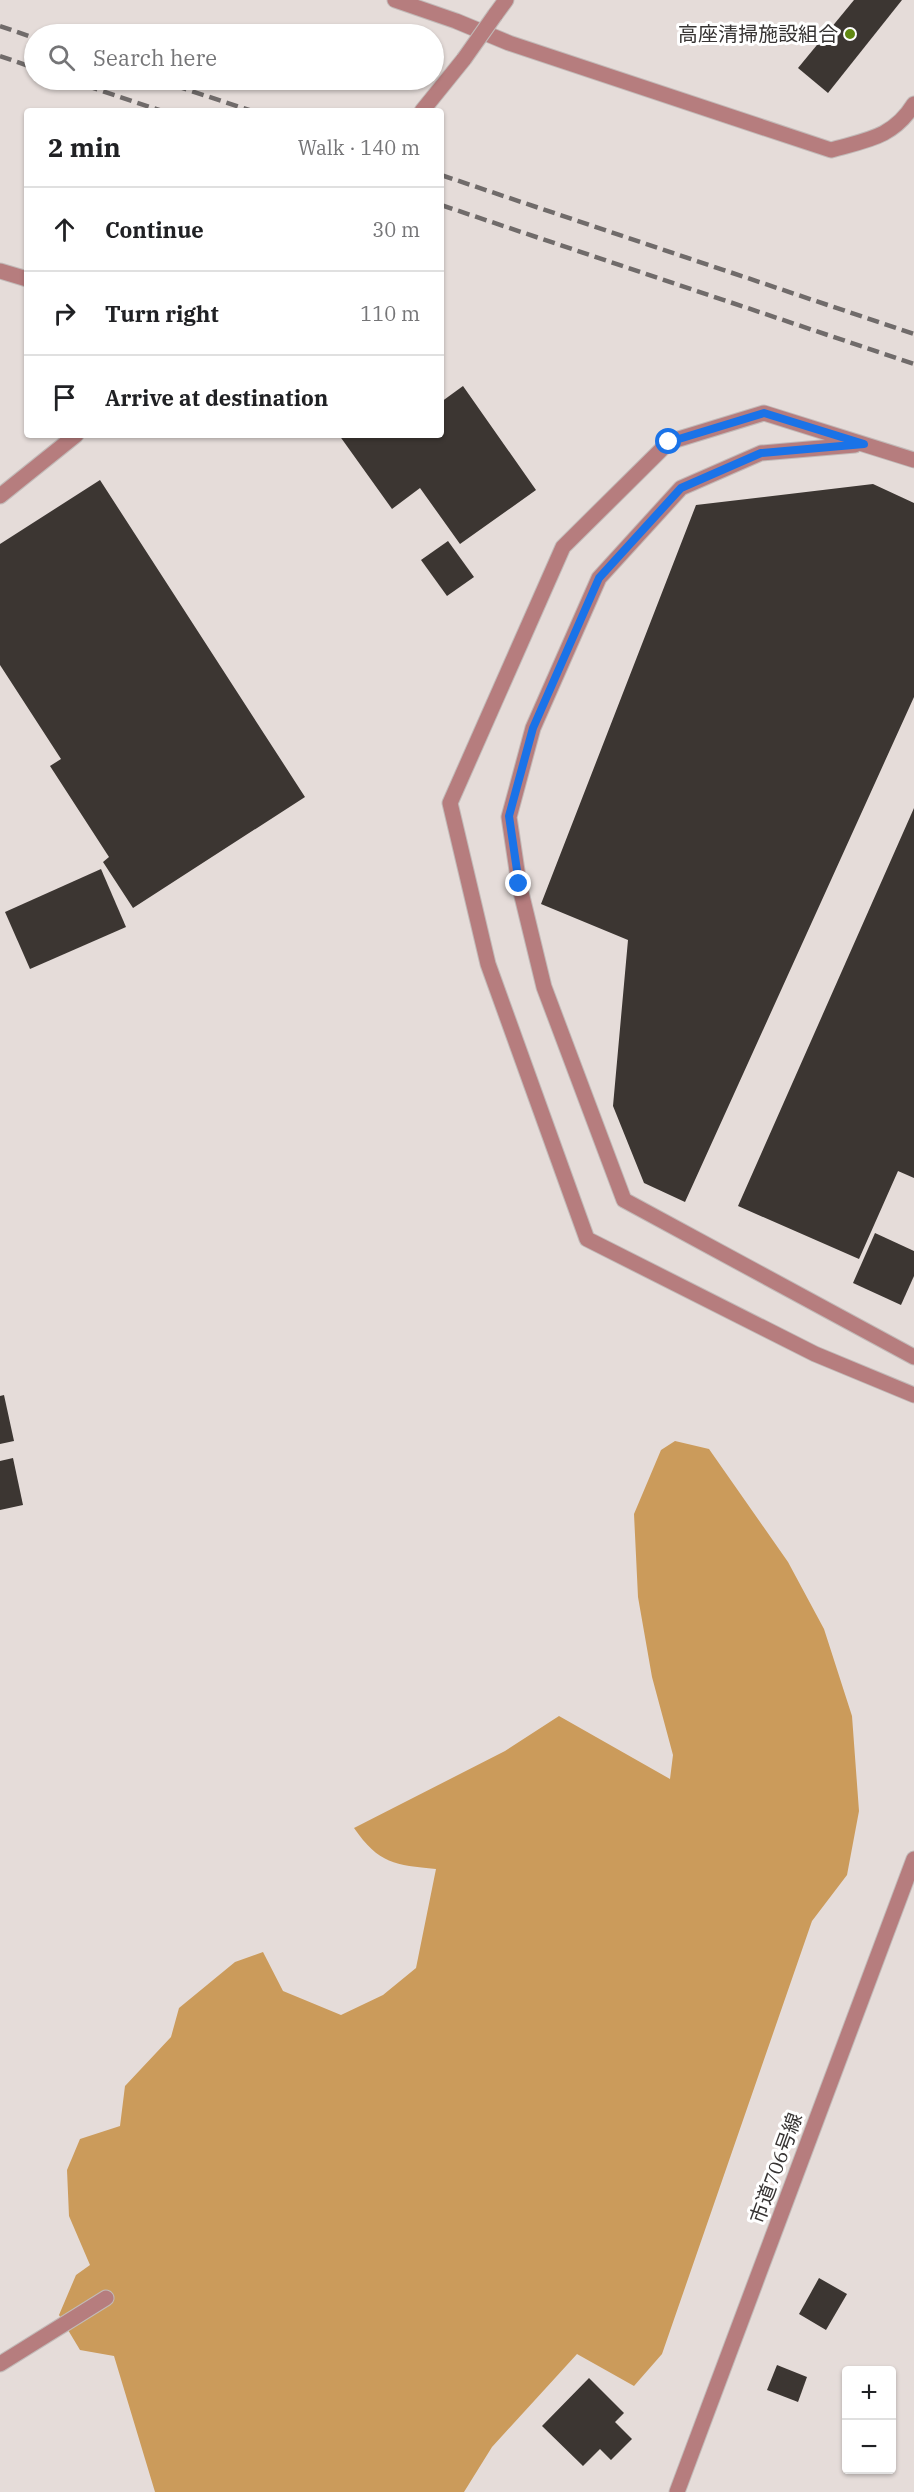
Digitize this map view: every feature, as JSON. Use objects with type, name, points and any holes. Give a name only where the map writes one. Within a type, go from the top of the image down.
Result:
[{"type":"street","points":[[395,0],[456,21],[509,43],[831,150],[885,135],[909,112],[914,104]]},
{"type":"street","points":[[444,86],[506,0]]},
{"type":"street","points":[[425,108],[440,90]]},
{"type":"street","points":[[0,271],[24,278]]},
{"type":"street","points":[[914,460],[764,413],[669,442],[563,547],[450,803],[488,964],[587,1239],[815,1354],[914,1395]]},
{"type":"street","points":[[0,496],[72,438]]},
{"type":"street","points":[[864,444],[761,453],[681,488],[599,578],[533,728],[509,816],[519,884],[544,987],[624,1200],[914,1357]]},
{"type":"street","name":"市道706号線","points":[[677,2492],[914,1859]]},
{"type":"street","points":[[0,2364],[106,2298]]},
{"type":"shaded area","points":[[675,1441],[709,1449],[788,1562],[824,1629],[852,1716],[859,1811],[847,1875],[812,1921],[662,2354],[634,2386],[577,2354],[492,2447],[464,2492],[155,2492],[114,2356],[80,2350],[59,2315],[76,2275],[90,2265],[69,2216],[67,2170],[80,2139],[120,2126],[125,2086],[171,2037],[179,2008],[235,1962],[263,1952],[283,1991],[341,2015],[383,1995],[416,1968],[436,1869],[399,1864],[380,1856],[354,1828],[505,1751],[559,1716],[670,1779],[673,1755],[652,1677],[638,1597],[634,1514],[661,1450]]},
{"type":"building","name":"高座清掃施設組合","points":[[854,0],[902,0],[828,93],[798,68]]},
{"type":"building","points":[[463,386],[536,490],[460,544],[420,488],[392,509],[341,438],[444,438],[444,400]]},
{"type":"building","points":[[100,480],[305,797],[133,908],[103,862],[109,857],[50,766],[61,759],[0,665],[0,544]]},
{"type":"building","points":[[873,484],[914,503],[914,697],[685,1202],[644,1183],[613,1106],[628,940],[541,904],[696,505]]},
{"type":"building","points":[[448,541],[474,577],[447,596],[421,560]]},
{"type":"building","points":[[914,808],[914,1178],[898,1171],[859,1259],[738,1206]]},
{"type":"building","points":[[101,869],[126,927],[30,969],[5,912]]},
{"type":"building","points":[[875,1233],[914,1251],[914,1276],[901,1305],[853,1283]]},
{"type":"building","points":[[4,1395],[14,1441],[0,1444],[0,1396]]},
{"type":"building","points":[[13,1458],[23,1505],[0,1510],[0,1461]]},
{"type":"building","points":[[819,2278],[847,2294],[826,2330],[799,2314]]},
{"type":"building","points":[[777,2365],[807,2377],[798,2402],[767,2390]]},
{"type":"building","points":[[589,2378],[624,2413],[615,2422],[632,2439],[611,2460],[600,2449],[583,2466],[542,2426]]},
{"type":"railway","points":[[0,26],[24,34]]},
{"type":"railway","points":[[0,56],[24,64]]},
{"type":"railway","points":[[99,90],[153,108]]},
{"type":"railway","points":[[188,90],[243,108]]},
{"type":"railway","points":[[444,176],[914,334]]},
{"type":"railway","points":[[444,206],[914,364]]},
{"type":"place","name":"高座清掃施設組合","points":[[850,34]]},
{"type":"route","points":[[519,884],[509,816],[533,728],[599,578],[681,488],[761,453],[864,444],[764,413],[669,442]]}]
